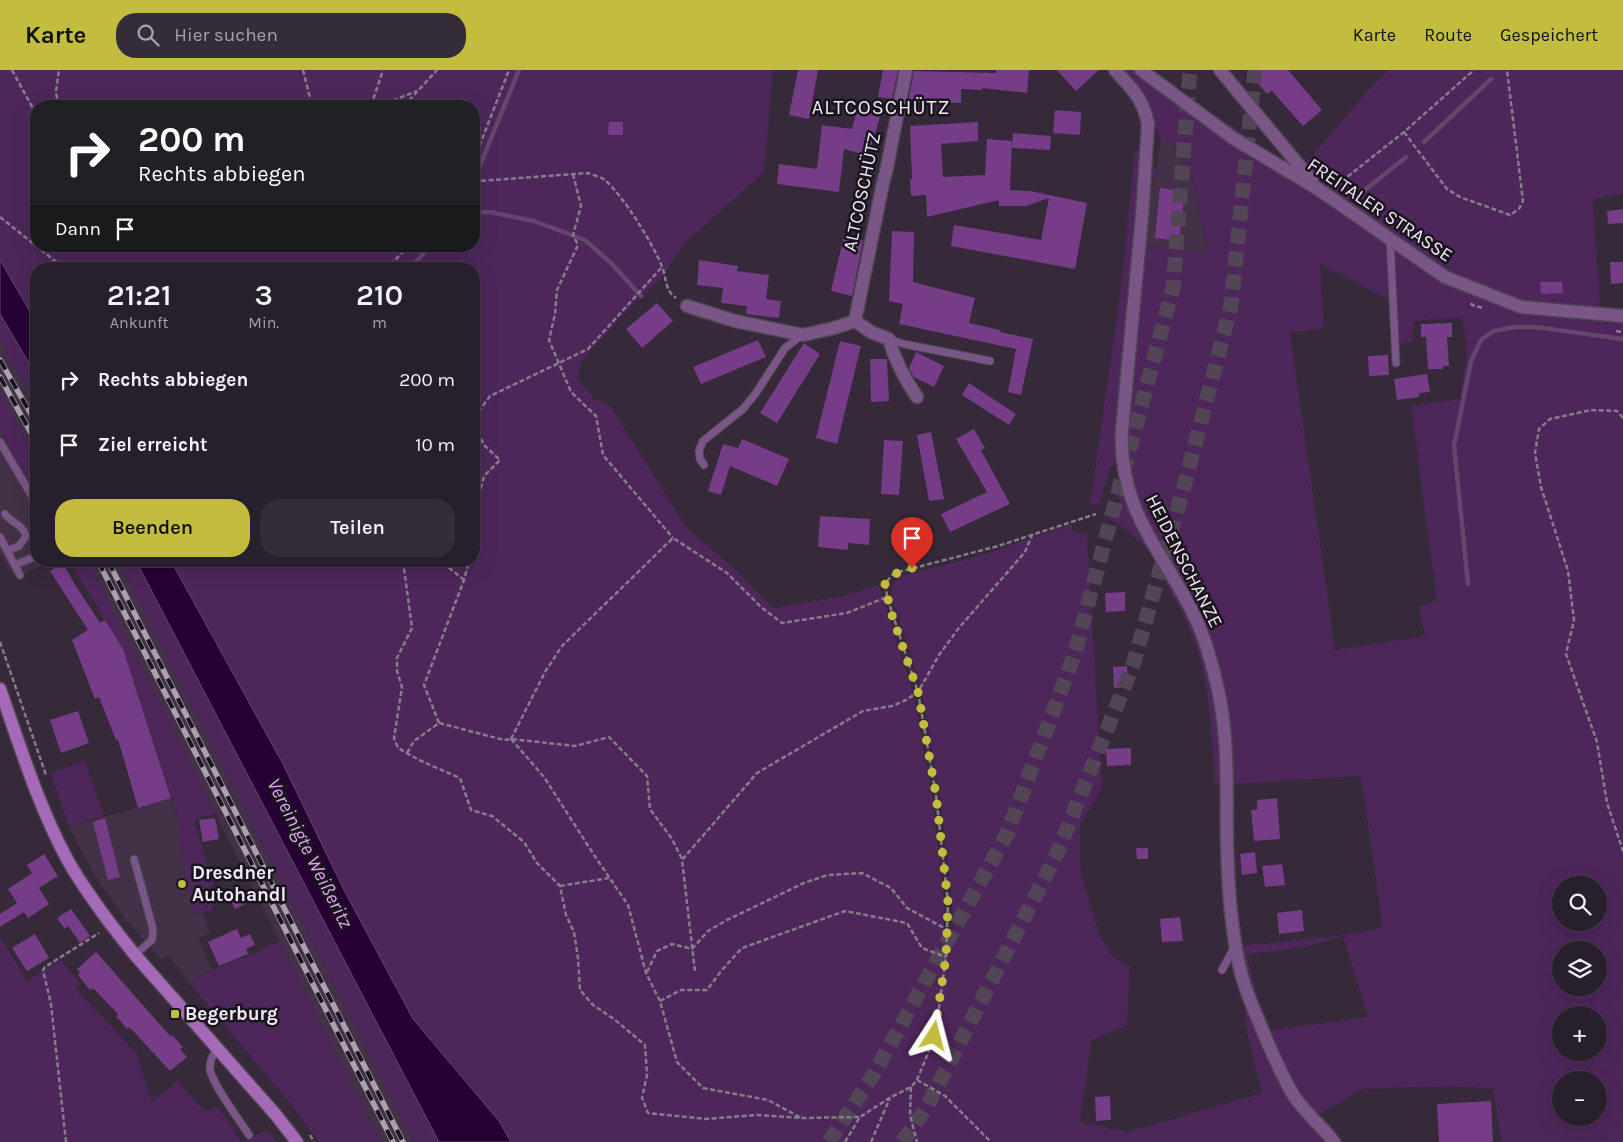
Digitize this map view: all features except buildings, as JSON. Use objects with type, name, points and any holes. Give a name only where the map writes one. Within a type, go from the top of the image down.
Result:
[{"type":"main road","points":[[0,689],[41,801],[59,842],[82,884],[112,928],[276,1115],[297,1142]]},
{"type":"street","name":"ALTCOSCHÜTZ","points":[[855,321],[906,70]]},
{"type":"street","name":"HEIDENSCHANZE","points":[[1115,70],[1141,101],[1148,124],[1142,216],[1122,430],[1121,448],[1123,465],[1129,492],[1138,517],[1194,616],[1215,675],[1227,763],[1227,843],[1235,946],[1249,998],[1285,1080],[1295,1097],[1334,1142]]},
{"type":"street","name":"FREITALER STRASSE","points":[[1141,70],[1233,138],[1332,198],[1445,277],[1521,307],[1623,316]]},
{"type":"street","points":[[1220,70],[1318,189]]},
{"type":"street","points":[[687,306],[735,321],[803,335],[855,321],[871,332],[889,339],[905,380],[918,397]]},
{"type":"lane","points":[[1390,238],[1396,363]]},
{"type":"lane","points":[[704,465],[700,459],[699,451],[703,441],[743,409],[756,393],[784,348],[803,335]]},
{"type":"lane","points":[[889,339],[904,344],[990,361]]},
{"type":"lane","points":[[0,442],[30,493]]},
{"type":"lane","points":[[5,514],[24,529],[26,536],[19,546],[8,551]]},
{"type":"lane","points":[[0,536],[20,575]]},
{"type":"lane","points":[[15,565],[30,559]]},
{"type":"lane","points":[[134,858],[153,929],[152,940],[135,955]]},
{"type":"lane","points":[[1222,970],[1235,946]]},
{"type":"lane","points":[[217,1048],[210,1060],[210,1070],[216,1084],[250,1135]]},
{"type":"path","points":[[12,70],[30,103]]},
{"type":"path","points":[[57,100],[56,91],[59,70]]},
{"type":"path","points":[[303,70],[310,100]]},
{"type":"path","points":[[372,100],[383,70]]},
{"type":"path","points":[[409,100],[437,70]]},
{"type":"path","points":[[480,144],[508,70]]},
{"type":"path","points":[[1404,132],[1447,189],[1460,197],[1510,214],[1519,209],[1524,202],[1507,70]]},
{"type":"path","points":[[1332,198],[1342,181],[1404,132],[1472,71]]},
{"type":"path","points":[[394,100],[418,90]]},
{"type":"path","points":[[480,181],[588,173],[604,179],[625,204],[652,246],[662,267],[670,294]]},
{"type":"path","points":[[572,174],[581,206],[573,236],[578,246],[557,290],[555,314],[548,340],[571,392],[596,416],[603,455],[673,538],[727,573],[762,608],[782,623],[847,613],[887,597]]},
{"type":"path","points":[[0,216],[30,240]]},
{"type":"path","points":[[44,252],[56,262]]},
{"type":"path","points":[[393,262],[403,252]]},
{"type":"path","points":[[480,410],[490,396],[588,349],[662,267]]},
{"type":"path","points":[[1623,418],[1617,410],[1591,410],[1550,419],[1539,429],[1535,453],[1541,487],[1568,571],[1574,620],[1566,654],[1596,742],[1607,803],[1623,851]]},
{"type":"path","points":[[480,437],[484,445],[500,460],[484,476],[480,491]]},
{"type":"path","points":[[845,1142],[860,1117],[891,1097],[911,1087],[917,1080],[934,1036],[946,957],[948,930],[948,902],[936,795],[918,692],[887,597],[885,584],[889,577],[896,573],[998,546],[1096,514]]},
{"type":"path","points":[[682,860],[757,773],[863,711],[892,706],[918,692],[953,635],[988,592],[1025,552],[1033,533]]},
{"type":"path","points":[[512,739],[545,672],[562,646],[673,538]]},
{"type":"path","points":[[404,567],[412,628],[397,658],[397,671],[402,687],[394,738],[398,748],[419,760],[460,778],[471,810],[492,816],[524,842],[537,863],[560,886],[566,914],[574,932],[580,990],[593,1005],[614,1019],[645,1045],[647,1075],[642,1098],[648,1113],[706,1119],[756,1115],[802,1118],[860,1117]]},
{"type":"path","points":[[448,567],[464,580]]},
{"type":"path","points":[[439,724],[424,685],[467,567]]},
{"type":"path","points":[[0,642],[48,780]]},
{"type":"path","points":[[407,753],[414,741],[439,724],[504,740],[512,739],[575,746],[609,737],[647,776],[650,809],[672,838],[682,860],[695,971]]},
{"type":"path","points":[[512,739],[544,777],[609,878],[628,904],[646,973],[660,1001],[677,1062],[703,1088],[768,1100],[802,1118]]},
{"type":"path","points":[[692,949],[708,931],[727,920],[804,883],[828,875],[862,873],[890,888],[907,908],[948,930]]},
{"type":"path","points":[[560,886],[609,878]]},
{"type":"path","points":[[660,1001],[681,990],[707,990],[742,948],[845,911],[908,923],[922,948],[946,957]]},
{"type":"path","points":[[66,1142],[51,1004],[43,970],[99,933]]},
{"type":"path","points":[[646,973],[657,951],[672,944],[692,949]]},
{"type":"path","points":[[917,1080],[945,1096],[991,1142]]},
{"type":"path","points":[[911,1087],[910,1115],[917,1142]]},
{"type":"path","points":[[871,1142],[891,1097]]},
{"type":"shaded area","points":[[0,70],[773,70],[764,172],[684,244],[659,281],[641,296],[582,361],[577,378],[595,400],[609,404],[686,527],[736,570],[773,608],[843,596],[879,585],[913,692],[932,797],[944,901],[944,929],[953,930],[952,902],[940,794],[922,691],[892,597],[892,585],[899,577],[985,554],[1072,524],[1073,531],[1087,534],[1102,787],[1080,826],[1080,869],[1100,937],[1113,957],[1130,966],[1127,1025],[1091,1041],[1080,1122],[1128,1132],[1262,1093],[1247,1032],[1244,1000],[1328,1142],[511,1142],[499,1121],[413,1019],[344,890],[283,764],[174,567],[480,567],[480,262],[30,262],[30,312],[0,260]]},
{"type":"shaded area","points":[[1120,70],[1133,70],[1153,86],[1159,78],[1299,171],[1371,87],[1389,70],[1623,70],[1623,194],[1593,199],[1600,306],[1623,309],[1623,1142],[1501,1142],[1494,1089],[1453,1086],[1363,1089],[1317,1115],[1293,1085],[1251,990],[1241,946],[1343,935],[1383,928],[1361,776],[1234,784],[1231,743],[1222,689],[1148,527],[1131,483],[1125,435],[1152,169],[1157,167],[1152,179],[1146,246],[1206,253],[1206,242],[1194,184],[1187,163],[1170,143],[1161,138]],"holes":[[[1320,264],[1393,301],[1395,344],[1412,342],[1414,321],[1462,317],[1467,353],[1460,399],[1411,406],[1437,601],[1419,605],[1425,636],[1335,650],[1290,332],[1324,329]],[[1343,936],[1368,1017],[1271,1030],[1260,1002],[1247,954],[1301,948]]]},
{"type":"shaded area","points":[[1145,134],[1118,460],[1110,468],[1100,503],[1090,506],[1122,279],[1134,156]]},
{"type":"shaded area","points":[[1161,138],[1170,143],[1187,163],[1194,185],[1206,242],[1206,253],[1146,247],[1152,179],[1157,167]]},
{"type":"shaded area","points":[[0,314],[30,365],[30,394],[0,341]]},
{"type":"shaded area","points":[[0,341],[30,394],[30,448],[0,391]]},
{"type":"shaded area","points":[[0,391],[30,448],[30,482],[0,430]]},
{"type":"shaded area","points":[[0,430],[30,482],[30,567],[38,567],[14,577],[0,552]]},
{"type":"shaded area","points":[[1120,479],[1175,586],[1208,668],[1220,729],[1223,784],[1215,784],[1208,698],[1201,661],[1189,626],[1148,549],[1128,531],[1105,515],[1116,514],[1120,500],[1114,494]]},
{"type":"shaded area","points":[[73,567],[91,567],[216,813],[194,820],[213,884],[210,889],[213,910],[194,914],[177,830],[181,826],[123,649]]},
{"type":"shaded area","points":[[91,567],[121,567],[413,1142],[381,1142]]},
{"type":"shaded area","points":[[121,567],[139,567],[439,1142],[413,1142]]},
{"type":"shaded area","points":[[85,761],[104,816],[69,827],[51,773]]},
{"type":"shaded area","points":[[171,798],[182,827],[195,913],[203,913],[210,934],[199,939],[212,970],[204,973],[190,984],[169,956],[160,959],[123,916],[93,873],[69,827]]},
{"type":"shaded area","points":[[0,936],[27,981],[61,960],[81,984],[75,988],[136,1053],[152,1102],[177,1081],[204,1110],[219,1108],[241,1142],[0,1142]]},
{"type":"shaded area","points":[[280,940],[381,1142],[319,1142],[298,1113],[190,984],[204,973],[251,955]]},
{"type":"shaded area","points":[[267,1130],[277,1142],[242,1142]]},
{"type":"water","points":[[0,260],[30,312],[30,365],[0,314]]},
{"type":"water","name":"Vereinigte Weißeritz","points":[[139,567],[174,567],[283,764],[344,890],[413,1019],[499,1121],[511,1142],[439,1142]]},
{"type":"waterway","points":[[480,165],[519,70]]},
{"type":"waterway","points":[[1424,142],[1491,79]]},
{"type":"waterway","points":[[1355,198],[1406,157]]},
{"type":"waterway","points":[[480,213],[490,212],[534,221],[585,240],[611,263],[641,296]]},
{"type":"waterway","points":[[416,262],[425,252]]},
{"type":"waterway","points":[[1468,584],[1454,446],[1471,361],[1481,340],[1494,331],[1514,327],[1535,327],[1623,339]]},
{"type":"tunnel","points":[[829,1142],[875,1072],[1007,834],[1074,656],[1173,288],[1190,70]]},
{"type":"tunnel","points":[[902,1142],[925,1110],[1056,856],[1133,665],[1185,483],[1231,306],[1255,70]]},
{"type":"railway","points":[[0,360],[30,412]]},
{"type":"railway","points":[[0,377],[30,431]]},
{"type":"railway","points":[[101,567],[393,1142]]},
{"type":"railway","points":[[111,567],[403,1142]]},
{"type":"place","name":"Dresdner Autohandl","points":[[182,884]]},
{"type":"place","name":"Begerburg","points":[[175,1014]]},
{"type":"district","name":"ALTCOSCHÜTZ","points":[[881,107]]},
{"type":"route","points":[[912,568],[889,577],[885,584],[890,609],[918,692],[936,795],[948,902],[946,957],[934,1036]]}]
